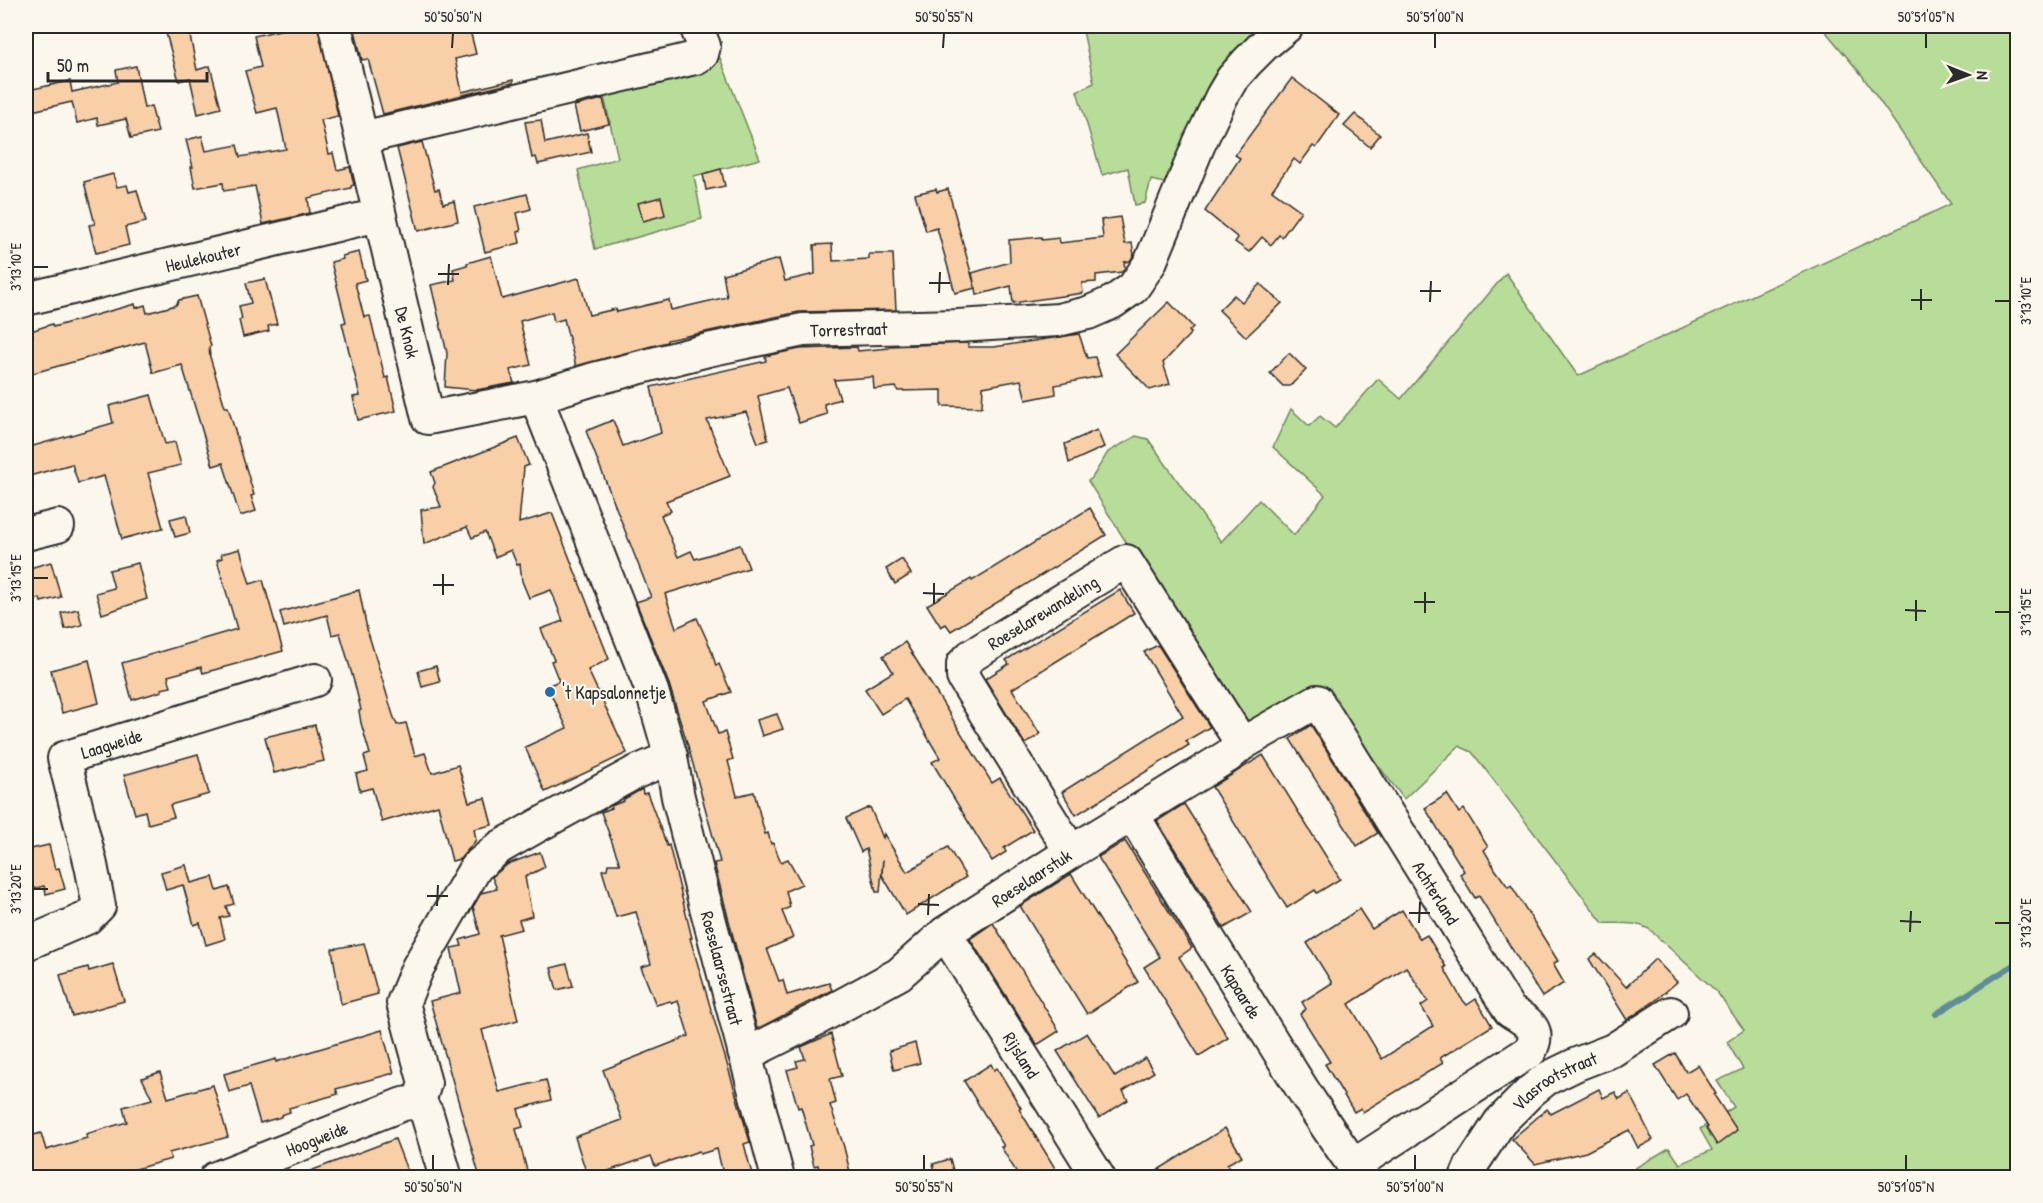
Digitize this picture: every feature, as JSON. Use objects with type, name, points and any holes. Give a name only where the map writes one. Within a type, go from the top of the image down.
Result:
[{"type":"street","name":"De Knok","points":[[335,26],[428,418],[536,397]]},
{"type":"street","points":[[362,138],[695,58],[702,54],[704,46],[696,26]]},
{"type":"street","name":"Torrestraat","points":[[536,397],[594,379],[708,350],[803,330],[957,326],[1058,320],[1088,313],[1113,302],[1133,288],[1150,263],[1199,144],[1227,87],[1264,45],[1287,26]]},
{"type":"street","name":"Heulekouter","points":[[26,298],[379,215]]},
{"type":"street","name":"Roeselaarsestraat","points":[[536,397],[652,691],[671,757],[678,797],[778,1178]]},
{"type":"street","points":[[26,534],[58,526]]},
{"type":"street","name":"Roeselarewandeling","points":[[1071,852],[963,676],[963,664],[971,656],[1126,561],[1242,744]]},
{"type":"street","name":"Laagweide","points":[[26,944],[87,918],[99,906],[64,758],[315,680]]},
{"type":"street","name":"Roeselaarstuk","points":[[744,1052],[757,1049],[815,1020],[899,974],[945,933],[1071,852],[1228,756],[1242,744],[1317,701]]},
{"type":"street","name":"Achterland","points":[[1317,701],[1510,1011],[1528,1022],[1534,1031],[1534,1043],[1530,1051],[1546,1079]]},
{"type":"street","points":[[446,1178],[427,1114],[419,1102],[425,1083],[403,1004],[418,967],[476,867],[489,856],[500,847],[547,820],[634,773],[671,757]]},
{"type":"street","name":"Kapaarde","points":[[1133,815],[1183,901],[1296,1080],[1359,1171],[1530,1051]]},
{"type":"street","name":"Rijsland","points":[[945,933],[1099,1178]]},
{"type":"street","name":"Vlasrootstraat","points":[[1466,1178],[1476,1158],[1500,1122],[1531,1091],[1546,1079],[1613,1050],[1671,1013]]},
{"type":"street","name":"Hoogweide","points":[[216,1178],[403,1104],[419,1102]]},
{"type":"green space","points":[[1082,26],[1271,26],[1168,184],[1151,180],[1145,203],[1135,205],[1128,168],[1102,175],[1077,91],[1094,83]]},
{"type":"green space","points":[[1821,26],[2017,26],[2017,1177],[1620,1177],[1669,1148],[1680,1164],[1712,1150],[1700,1129],[1734,1107],[1717,1081],[1743,1069],[1727,1042],[1744,1030],[1717,992],[1649,929],[1633,924],[1603,923],[1472,752],[1459,746],[1404,799],[1319,688],[1255,728],[1239,724],[1088,481],[1108,452],[1136,436],[1148,439],[1221,542],[1259,500],[1294,535],[1325,495],[1273,447],[1291,409],[1309,426],[1320,416],[1335,428],[1378,379],[1401,399],[1506,273],[1578,376],[1951,204],[1861,74]]},
{"type":"green space","points":[[720,58],[760,159],[694,176],[702,219],[595,249],[578,170],[618,158],[602,88]]},
{"type":"building","points":[[188,26],[197,70],[210,66],[221,108],[198,114],[190,78],[179,81],[165,29]]},
{"type":"building","points":[[297,26],[318,26],[338,116],[321,120],[329,154],[333,153],[337,170],[350,167],[354,185],[351,188],[308,198],[310,213],[263,224],[255,186],[224,191],[223,183],[195,188],[191,167],[193,167],[186,140],[202,136],[206,151],[237,145],[240,157],[286,149],[277,108],[257,113],[245,71],[261,67],[254,36]]},
{"type":"building","points":[[354,26],[469,26],[476,54],[455,59],[462,92],[513,80],[513,83],[383,114],[368,59],[362,60]]},
{"type":"building","points":[[136,66],[144,108],[151,106],[158,132],[131,138],[126,119],[98,125],[97,118],[77,123],[72,102],[32,111],[28,90],[70,81],[72,92],[118,82],[116,70]]},
{"type":"building","points":[[1292,78],[1339,115],[1316,148],[1313,146],[1300,164],[1294,159],[1272,190],[1301,211],[1282,237],[1279,235],[1271,245],[1262,237],[1249,252],[1235,242],[1238,238],[1205,211],[1240,158],[1235,155]]},
{"type":"building","points":[[603,99],[609,124],[580,131],[574,106]]},
{"type":"building","points":[[1355,114],[1380,135],[1370,147],[1344,126]]},
{"type":"building","points":[[541,120],[545,143],[587,133],[591,152],[538,164],[536,157],[532,158],[525,122]]},
{"type":"building","points":[[422,142],[435,190],[439,189],[443,204],[454,201],[458,221],[418,231],[397,148]]},
{"type":"building","points":[[721,169],[725,186],[706,190],[703,174]]},
{"type":"building","points":[[113,174],[117,187],[127,185],[129,192],[137,190],[146,222],[125,227],[129,245],[96,253],[89,225],[95,224],[84,182]]},
{"type":"building","points":[[936,189],[937,192],[948,189],[975,287],[972,273],[1010,262],[1009,240],[1059,238],[1060,243],[1103,238],[1101,220],[1120,217],[1125,244],[1132,243],[1134,255],[1130,261],[1124,262],[1125,268],[1122,272],[1096,275],[1096,282],[1082,283],[1083,293],[1013,303],[1011,286],[977,295],[976,288],[955,293],[937,228],[926,231],[915,194]]},
{"type":"building","points":[[527,194],[531,209],[517,213],[521,231],[518,232],[520,243],[485,252],[474,207]]},
{"type":"building","points":[[661,197],[665,215],[643,221],[638,203]]},
{"type":"building","points":[[832,244],[833,261],[869,259],[869,254],[893,254],[896,310],[799,312],[667,340],[667,342],[576,366],[564,319],[554,322],[552,312],[520,321],[531,365],[510,370],[514,383],[476,390],[445,387],[447,353],[431,285],[455,280],[453,269],[467,265],[467,263],[491,256],[502,299],[579,278],[589,315],[616,309],[617,312],[669,300],[671,310],[727,297],[723,274],[779,259],[785,281],[815,274],[814,245]]},
{"type":"building","points":[[359,252],[366,280],[355,283],[364,317],[370,316],[385,378],[388,377],[396,411],[358,420],[353,397],[360,396],[342,323],[346,322],[331,262],[343,259],[342,256]]},
{"type":"building","points":[[265,279],[277,324],[268,326],[269,331],[243,337],[239,306],[251,303],[246,283]]},
{"type":"building","points":[[1260,284],[1282,303],[1246,337],[1219,310],[1234,295],[1242,302]]},
{"type":"building","points":[[197,296],[211,346],[209,347],[210,357],[225,407],[228,407],[254,495],[251,496],[256,511],[240,516],[223,463],[213,466],[182,365],[153,373],[145,342],[26,375],[26,338],[33,336],[31,331],[135,304],[136,308],[145,305],[147,313],[176,305],[179,300]]},
{"type":"building","points":[[1169,302],[1193,327],[1189,331],[1191,333],[1163,363],[1170,384],[1150,390],[1115,354]]},
{"type":"building","points":[[1079,334],[1087,358],[1095,357],[1101,376],[1055,385],[1056,394],[1026,400],[1021,380],[983,387],[982,407],[942,406],[942,390],[898,391],[896,387],[874,389],[873,377],[834,380],[840,399],[824,404],[827,414],[799,423],[787,388],[758,396],[768,440],[758,443],[746,412],[707,420],[730,476],[666,501],[671,511],[661,515],[678,557],[691,551],[695,559],[740,545],[749,568],[665,594],[676,628],[697,618],[716,666],[719,664],[731,692],[706,701],[718,734],[725,732],[733,759],[728,761],[737,796],[754,792],[765,834],[768,833],[781,862],[788,859],[802,884],[786,891],[790,907],[782,911],[793,938],[767,949],[779,981],[783,980],[787,995],[829,983],[832,990],[757,1029],[714,863],[720,862],[688,746],[669,684],[636,602],[651,597],[586,431],[613,420],[623,446],[661,433],[651,387],[766,361],[765,356],[800,349],[857,347],[858,351],[889,348],[889,346],[968,343],[968,347],[994,347]]},
{"type":"building","points":[[1289,353],[1306,370],[1290,386],[1283,386],[1270,373]]},
{"type":"building","points":[[151,395],[165,444],[175,442],[181,465],[148,473],[163,528],[122,539],[104,476],[78,483],[72,464],[26,477],[26,448],[113,423],[109,406]]},
{"type":"building","points":[[1097,430],[1104,447],[1069,463],[1065,444]]},
{"type":"building","points":[[518,438],[529,465],[524,467],[519,523],[552,513],[609,659],[588,670],[627,753],[545,792],[525,747],[567,728],[547,686],[559,681],[551,661],[554,660],[541,629],[563,621],[551,590],[529,598],[522,581],[520,564],[517,565],[511,550],[495,557],[485,532],[472,538],[467,527],[424,544],[421,510],[441,507],[433,487],[435,483],[431,472]]},
{"type":"building","points":[[1090,508],[1106,535],[951,631],[946,624],[941,627],[927,605],[971,579],[972,581]]},
{"type":"building","points":[[186,515],[190,533],[175,537],[170,519]]},
{"type":"building","points":[[240,549],[250,584],[263,580],[283,651],[203,673],[201,667],[168,676],[171,687],[132,700],[122,663],[237,629],[217,560],[222,558],[221,554]]},
{"type":"building","points":[[902,559],[911,574],[895,584],[886,569]]},
{"type":"building","points":[[51,562],[61,597],[41,602],[40,598],[26,603],[26,569]]},
{"type":"building","points":[[138,563],[147,599],[102,614],[96,593],[114,588],[109,570]]},
{"type":"building","points":[[359,590],[367,629],[393,715],[397,725],[406,723],[415,756],[425,753],[432,773],[458,765],[469,802],[485,798],[492,825],[474,829],[476,840],[460,859],[452,861],[438,805],[382,822],[372,788],[360,791],[356,774],[368,771],[364,756],[370,754],[361,723],[359,711],[361,710],[355,685],[340,633],[332,635],[327,615],[284,627],[280,612]]},
{"type":"building","points":[[1120,590],[1134,613],[1012,689],[1040,734],[1025,744],[985,679],[1009,664],[1006,660]]},
{"type":"building","points":[[78,609],[82,625],[65,629],[61,613]]},
{"type":"building","points":[[905,642],[992,783],[1000,778],[1033,830],[1004,848],[1006,852],[992,861],[932,762],[940,758],[905,699],[881,714],[865,689],[893,672],[883,656]]},
{"type":"building","points":[[1158,645],[1210,727],[1186,741],[1189,745],[1076,815],[1062,792],[1183,716],[1144,652]]},
{"type":"building","points":[[89,660],[99,703],[62,713],[51,670]]},
{"type":"building","points":[[436,666],[440,682],[422,687],[418,671]]},
{"type":"building","points":[[777,714],[783,729],[762,736],[757,720]]},
{"type":"building","points":[[315,725],[324,761],[274,773],[265,737]]},
{"type":"building","points":[[1311,725],[1378,833],[1357,846],[1290,739]]},
{"type":"building","points":[[198,754],[209,794],[170,805],[174,817],[148,824],[145,811],[135,814],[124,775]]},
{"type":"building","points":[[1263,755],[1340,879],[1317,893],[1315,890],[1287,908],[1212,787]]},
{"type":"building","points":[[642,789],[643,794],[647,793],[667,846],[669,845],[692,938],[690,938],[750,1142],[744,1144],[753,1178],[724,1178],[717,1149],[700,1154],[699,1151],[655,1166],[651,1156],[588,1178],[575,1137],[622,1120],[603,1070],[689,1036],[678,1001],[656,1005],[641,967],[651,964],[636,912],[616,917],[602,870],[607,869],[608,864],[620,864],[601,812],[612,808],[611,806],[624,801]]},
{"type":"building","points":[[1447,794],[1459,813],[1464,809],[1488,847],[1484,850],[1495,869],[1508,887],[1511,885],[1558,961],[1553,964],[1564,983],[1542,997],[1479,896],[1475,898],[1460,874],[1464,871],[1425,808]]},
{"type":"building","points":[[1184,804],[1252,912],[1224,928],[1157,821]]},
{"type":"building","points":[[870,807],[883,838],[884,834],[907,872],[948,847],[966,877],[906,915],[882,875],[883,859],[880,892],[876,892],[866,849],[861,852],[846,818]]},
{"type":"building","points":[[1125,841],[1192,948],[1179,957],[1228,1038],[1199,1056],[1144,967],[1160,957],[1098,857]]},
{"type":"building","points":[[49,845],[55,869],[59,868],[65,889],[46,894],[44,886],[26,891],[26,850]]},
{"type":"building","points":[[540,852],[545,867],[525,877],[532,916],[519,920],[522,929],[499,935],[518,1020],[482,1030],[499,1092],[546,1080],[551,1100],[518,1109],[523,1127],[516,1129],[529,1178],[480,1178],[430,1001],[461,993],[451,948],[462,946],[460,940],[480,934],[473,907],[481,893],[497,889],[492,877],[508,864]]},
{"type":"building","points":[[186,865],[191,883],[213,877],[217,891],[229,887],[234,904],[226,906],[229,916],[220,918],[225,939],[206,945],[200,923],[194,925],[183,885],[166,890],[161,872]]},
{"type":"building","points":[[1071,874],[1138,982],[1087,1014],[1020,906]]},
{"type":"building","points":[[1359,909],[1372,929],[1402,910],[1420,939],[1427,935],[1461,998],[1467,1005],[1476,999],[1492,1026],[1440,1058],[1443,1063],[1363,1112],[1361,1108],[1354,1112],[1325,1064],[1330,1062],[1300,1014],[1306,1009],[1302,1002],[1332,983],[1307,943]],"holes":[[[1406,967],[1428,1001],[1421,1006],[1433,1026],[1382,1059],[1349,1004]]]},
{"type":"building","points":[[993,923],[1059,1031],[1037,1045],[970,939]]},
{"type":"building","points":[[364,943],[378,994],[341,1004],[332,949]]},
{"type":"building","points":[[1596,954],[1626,987],[1655,959],[1677,982],[1627,1020],[1589,959]]},
{"type":"building","points":[[113,964],[124,1001],[72,1016],[60,975],[88,967],[89,971]]},
{"type":"building","points":[[567,964],[573,986],[557,990],[551,968]]},
{"type":"building","points":[[382,1030],[394,1073],[336,1089],[338,1094],[289,1108],[290,1112],[281,1117],[260,1123],[249,1086],[229,1092],[224,1074],[276,1059],[276,1062]]},
{"type":"building","points":[[1087,1033],[1115,1077],[1145,1058],[1154,1072],[1123,1091],[1128,1100],[1099,1118],[1057,1051]]},
{"type":"building","points":[[831,1034],[842,1076],[830,1079],[836,1103],[830,1105],[850,1172],[821,1178],[818,1165],[814,1166],[809,1146],[812,1145],[787,1070],[798,1067],[796,1061],[805,1059],[801,1047]]},
{"type":"building","points":[[915,1043],[920,1063],[894,1070],[889,1051]]},
{"type":"building","points":[[1675,1053],[1686,1072],[1698,1065],[1737,1130],[1717,1145],[1686,1094],[1677,1100],[1655,1065]]},
{"type":"building","points":[[991,1064],[994,1070],[997,1068],[1061,1178],[1020,1178],[1001,1147],[1004,1146],[964,1081]]},
{"type":"building","points":[[160,1072],[168,1098],[213,1085],[228,1137],[169,1153],[171,1159],[104,1178],[26,1178],[26,1137],[41,1133],[46,1150],[87,1138],[86,1134],[127,1122],[123,1107],[152,1099],[142,1078]]},
{"type":"building","points":[[1599,1089],[1603,1098],[1615,1092],[1619,1099],[1629,1093],[1653,1140],[1638,1148],[1629,1130],[1586,1152],[1535,1164],[1512,1139],[1547,1109],[1551,1114]]},
{"type":"building","points":[[1225,1128],[1242,1156],[1227,1164],[1229,1167],[1212,1178],[1145,1178]]},
{"type":"building","points":[[395,1139],[410,1178],[297,1178],[297,1176]]},
{"type":"building","points":[[950,1159],[955,1178],[937,1178],[933,1164]]},
{"type":"waterway","points":[[1936,1014],[2018,962]]},
{"type":"place","name":"'t Kapsalonnetje","points":[[550,692]]}]
